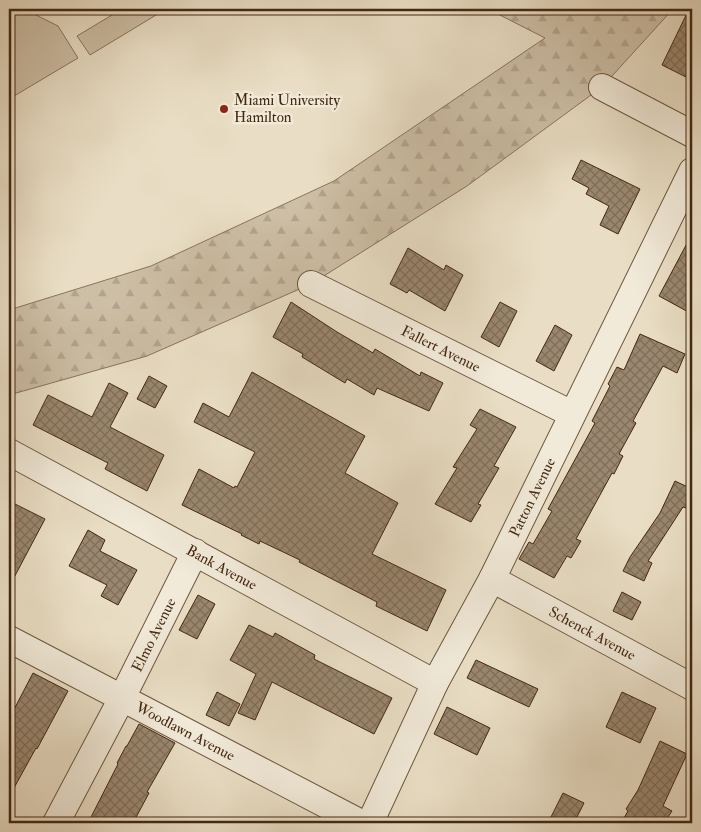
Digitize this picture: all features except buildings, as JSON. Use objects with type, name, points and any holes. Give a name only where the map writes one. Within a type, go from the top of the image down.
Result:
[{"type":"street","points":[[602,87],[692,134]]},
{"type":"street","name":"Patton Avenue","points":[[370,823],[435,683],[492,578],[692,171]]},
{"type":"street","name":"Fallert Avenue","points":[[311,284],[572,414]]},
{"type":"street","name":"Bank Avenue","points":[[9,452],[435,683]]},
{"type":"street","name":"Elmo Avenue","points":[[56,823],[122,698],[195,552]]},
{"type":"street","name":"Schenck Avenue","points":[[492,578],[692,687]]},
{"type":"street","name":"Woodlawn Avenue","points":[[9,639],[361,823]]},
{"type":"green space","points":[[9,9],[24,9],[58,26],[78,58],[9,99]]},
{"type":"green space","points":[[122,9],[166,9],[90,55],[77,36]]},
{"type":"green space","points":[[488,9],[673,9],[602,87],[467,186],[311,284],[147,356],[9,395],[9,310],[151,266],[334,181],[545,38]]},
{"type":"place","name":"Miami University Hamilton","points":[[224,109]]}]
